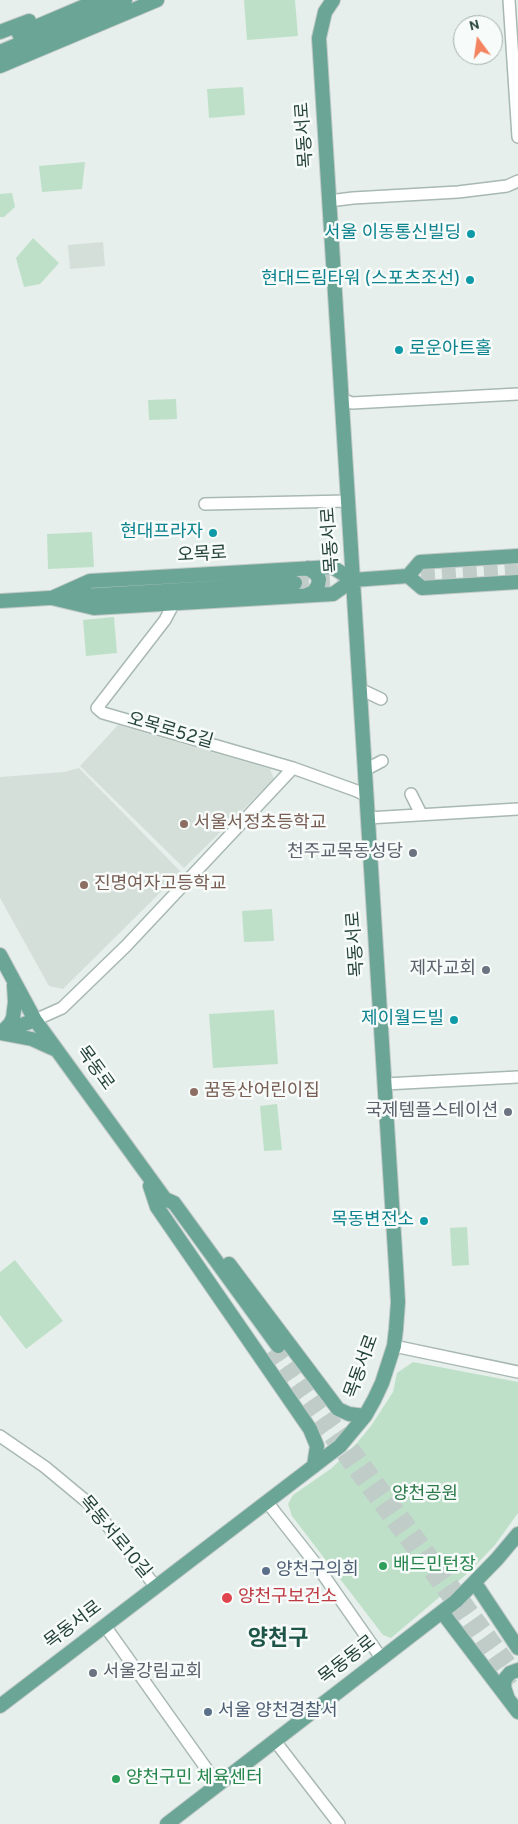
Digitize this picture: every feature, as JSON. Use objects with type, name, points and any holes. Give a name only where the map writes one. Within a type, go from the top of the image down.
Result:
[{"type":"main road","points":[[4,29],[78,0]]},
{"type":"main road","points":[[0,42],[99,0]]},
{"type":"main road","points":[[0,52],[125,0]]},
{"type":"main road","points":[[0,66],[157,0]]},
{"type":"main road","name":"목동서로","points":[[0,1706],[340,1446],[365,1416],[382,1383],[394,1346],[398,1302],[319,38],[325,6],[333,0]]},
{"type":"main road","points":[[408,576],[420,562],[518,556]]},
{"type":"main road","name":"오목로","points":[[332,567],[353,580],[333,594],[94,608],[52,598],[90,581],[332,567]]},
{"type":"main road","points":[[306,595],[314,592],[319,579],[308,568]]},
{"type":"main road","points":[[353,580],[408,576],[422,588],[518,582]]},
{"type":"main road","name":"오목로","points":[[0,601],[295,583]]},
{"type":"main road","name":"목동로","points":[[0,955],[35,1020],[165,1199],[165,1210],[273,1350]]},
{"type":"main road","points":[[0,1033],[10,1024],[13,1018],[16,1002],[14,982]]},
{"type":"main road","points":[[0,1033],[35,1020]]},
{"type":"main road","points":[[0,1033],[32,1039],[58,1051]]},
{"type":"main road","points":[[144,1171],[176,1196],[245,1284],[338,1409],[349,1414],[365,1416]]},
{"type":"main road","points":[[144,1171],[157,1207],[310,1429],[317,1446],[314,1466]]},
{"type":"main road","name":"목동동로","points":[[167,1824],[442,1612],[475,1583],[518,1534]]},
{"type":"main road","points":[[475,1583],[518,1648]]},
{"type":"main road","points":[[442,1612],[512,1693],[518,1712]]},
{"type":"main road","points":[[512,1693],[504,1687],[505,1679],[510,1673],[518,1670]]},
{"type":"street","points":[[509,0],[517,97],[518,137]]},
{"type":"street","points":[[329,201],[458,192],[507,186],[518,181]]},
{"type":"street","points":[[342,399],[352,403],[518,394]]},
{"type":"street","points":[[205,504],[348,500]]},
{"type":"street","name":"오목로52길","points":[[174,603],[165,620],[97,708],[103,713],[293,768],[367,796]]},
{"type":"street","points":[[360,690],[381,699]]},
{"type":"street","points":[[365,770],[382,761]]},
{"type":"street","points":[[35,1020],[62,1008],[126,946],[293,768]]},
{"type":"street","points":[[411,794],[421,814]]},
{"type":"street","points":[[368,818],[518,808]]},
{"type":"street","points":[[385,1084],[518,1077]]},
{"type":"street","points":[[394,1346],[518,1372]]},
{"type":"street","name":"목동서로10길","points":[[0,1436],[45,1467],[92,1506],[156,1587]]},
{"type":"street","points":[[267,1502],[315,1563],[382,1659]]},
{"type":"street","points":[[105,1626],[218,1785]]},
{"type":"street","points":[[275,1741],[339,1824]]},
{"type":"shaded area","points":[[103,242],[105,266],[70,269],[68,245]]},
{"type":"shaded area","name":"서울서정초등학교","points":[[118,725],[270,769],[274,779],[184,868],[80,766]]},
{"type":"shaded area","name":"진명여자고등학교","points":[[79,768],[181,872],[63,989],[49,986],[0,898],[0,777],[64,772]]},
{"type":"green space","points":[[244,0],[295,0],[298,36],[247,40]]},
{"type":"green space","points":[[243,87],[245,115],[209,118],[207,89]]},
{"type":"green space","points":[[85,162],[82,189],[42,192],[39,166]]},
{"type":"green space","points":[[12,193],[15,207],[4,217],[0,217],[0,194]]},
{"type":"green space","points":[[33,238],[59,263],[40,284],[24,287],[16,258]]},
{"type":"green space","points":[[176,399],[177,419],[149,420],[148,400]]},
{"type":"green space","points":[[92,532],[94,567],[48,569],[47,534]]},
{"type":"green space","points":[[114,617],[117,653],[86,656],[83,620]]},
{"type":"green space","points":[[272,909],[274,941],[244,942],[242,911]]},
{"type":"green space","points":[[274,1010],[278,1064],[213,1068],[209,1014]]},
{"type":"green space","points":[[277,1104],[282,1150],[264,1151],[260,1106]]},
{"type":"green space","points":[[467,1227],[469,1265],[452,1266],[450,1228]]},
{"type":"green space","points":[[15,1260],[63,1321],[26,1349],[0,1315],[0,1272]]},
{"type":"green space","name":"양천공원","points":[[413,1362],[518,1382],[518,1513],[495,1545],[468,1573],[391,1638],[383,1635],[292,1516],[288,1504],[293,1495],[332,1468],[356,1444],[371,1426],[393,1392],[397,1373]]},
{"type":"tunnel","points":[[400,577],[518,569]]},
{"type":"tunnel","points":[[295,583],[359,579]]},
{"type":"tunnel","points":[[278,1346],[518,1675]]},
{"type":"tunnel","points":[[268,1353],[457,1608],[511,1685]]},
{"type":"place","name":"서울 이동통신빌딩","points":[[471,234]]},
{"type":"place","name":"현대드림타워 (스포츠조선)","points":[[470,280]]},
{"type":"place","name":"로운아트홀","points":[[399,350]]},
{"type":"place","name":"현대프라자","points":[[213,533]]},
{"type":"place","name":"서울서정초등학교","points":[[184,824]]},
{"type":"place","name":"천주교목동성당","points":[[413,853]]},
{"type":"place","name":"진명여자고등학교","points":[[84,885]]},
{"type":"place","name":"제자교회","points":[[486,970]]},
{"type":"place","name":"제이월드빌","points":[[454,1020]]},
{"type":"place","name":"꿈동산어린이집","points":[[194,1092]]},
{"type":"place","name":"국제템플스테이션","points":[[508,1112]]},
{"type":"place","name":"목동변전소","points":[[424,1221]]},
{"type":"place","name":"배드민턴장","points":[[383,1566]]},
{"type":"place","name":"양천구의회","points":[[266,1571]]},
{"type":"place","name":"양천구보건소","points":[[227,1598]]},
{"type":"place","name":"서울강림교회","points":[[93,1673]]},
{"type":"place","name":"서울 양천경찰서","points":[[208,1712]]},
{"type":"place","name":"양천구민 체육센터","points":[[116,1779]]},
{"type":"district","name":"양천구","points":[[278,1641]]}]
